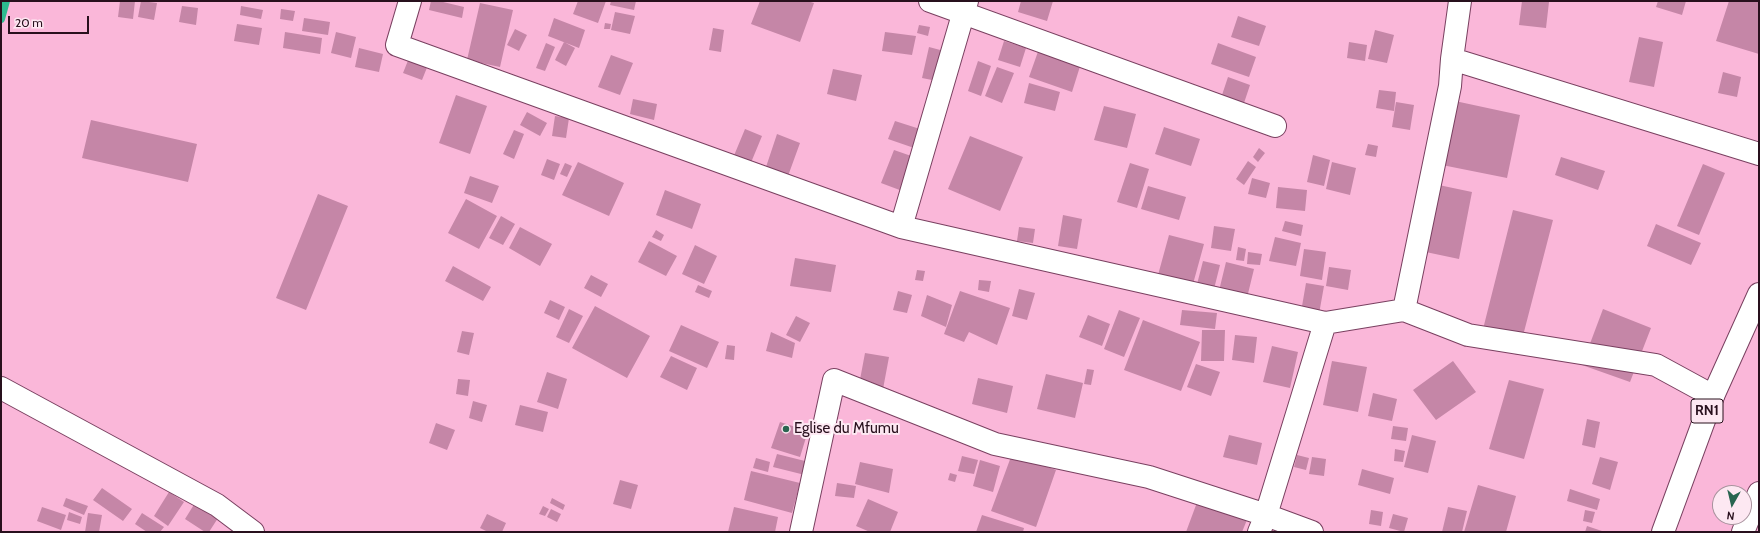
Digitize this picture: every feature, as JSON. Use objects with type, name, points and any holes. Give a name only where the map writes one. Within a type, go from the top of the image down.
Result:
[{"type":"main road","points":[[410,1],[398,45],[902,227],[1325,323],[1404,310],[1468,335],[1656,365],[1713,396]]},
{"type":"main road","points":[[930,1],[966,7],[1275,126]]},
{"type":"main road","points":[[1404,310],[1450,86],[1460,1]]},
{"type":"main road","points":[[902,227],[966,7]]},
{"type":"main road","points":[[1452,59],[1759,154]]},
{"type":"main road","name":"RN1","points":[[1663,532],[1713,396],[1759,294]]},
{"type":"main road","points":[[1262,523],[1325,323]]},
{"type":"main road","points":[[801,532],[834,380],[995,444],[1149,477],[1262,523],[1312,532]]},
{"type":"main road","points":[[1,388],[217,505],[253,532]]},
{"type":"main road","points":[[1743,532],[1759,493]]},
{"type":"building","points":[[120,1],[135,1],[133,19],[118,17]]},
{"type":"building","points":[[141,1],[157,3],[154,20],[138,17]]},
{"type":"building","points":[[431,1],[439,1],[464,7],[462,18],[429,10]]},
{"type":"building","points":[[578,1],[606,1],[598,23],[573,14]]},
{"type":"building","points":[[611,1],[636,1],[634,10],[610,5]]},
{"type":"building","points":[[760,1],[807,1],[814,3],[800,42],[751,24]]},
{"type":"building","points":[[1021,1],[1053,1],[1047,21],[1018,12]]},
{"type":"building","points":[[1522,1],[1549,2],[1546,28],[1519,25]]},
{"type":"building","points":[[1658,1],[1686,1],[1682,15],[1656,7]]},
{"type":"building","points":[[1729,1],[1759,1],[1759,54],[1716,41]]},
{"type":"building","points":[[480,3],[513,10],[500,67],[467,60]]},
{"type":"building","points":[[182,6],[198,8],[196,25],[179,22]]},
{"type":"building","points":[[241,6],[263,10],[261,19],[240,15]]},
{"type":"building","points":[[281,9],[295,11],[293,21],[280,19]]},
{"type":"building","points":[[615,12],[635,16],[630,34],[611,30]]},
{"type":"building","points":[[1238,16],[1266,26],[1259,46],[1231,37]]},
{"type":"building","points":[[304,18],[330,22],[328,35],[302,31]]},
{"type":"building","points":[[554,18],[585,30],[579,48],[548,36]]},
{"type":"building","points":[[605,23],[611,24],[610,29],[604,29]]},
{"type":"building","points":[[237,24],[262,28],[259,45],[234,41]]},
{"type":"building","points":[[919,25],[930,27],[928,36],[917,33]]},
{"type":"building","points":[[713,28],[724,30],[721,52],[709,50]]},
{"type":"building","points":[[515,29],[527,35],[519,51],[507,45]]},
{"type":"building","points":[[1375,30],[1394,35],[1387,63],[1368,59]]},
{"type":"building","points":[[285,32],[322,38],[320,54],[283,48]]},
{"type":"building","points":[[336,32],[356,37],[351,58],[331,53]]},
{"type":"building","points":[[885,32],[916,36],[912,55],[882,51]]},
{"type":"building","points":[[1639,37],[1663,42],[1654,87],[1629,82]]},
{"type":"building","points":[[1004,41],[1026,48],[1020,67],[998,60]]},
{"type":"building","points":[[564,42],[575,48],[566,66],[555,60]]},
{"type":"building","points":[[1349,42],[1367,45],[1365,61],[1347,58]]},
{"type":"building","points":[[546,43],[555,47],[545,71],[536,68]]},
{"type":"building","points":[[1218,43],[1256,57],[1249,77],[1211,64]]},
{"type":"building","points":[[1040,46],[1082,60],[1072,92],[1029,77]]},
{"type":"building","points":[[929,47],[944,51],[937,81],[922,78]]},
{"type":"building","points":[[359,48],[383,54],[379,72],[355,67]]},
{"type":"building","points":[[611,55],[633,63],[620,95],[598,87]]},
{"type":"building","points":[[409,58],[428,65],[422,80],[403,73]]},
{"type":"building","points":[[978,61],[991,66],[981,96],[968,91]]},
{"type":"building","points":[[997,67],[1014,73],[1002,103],[985,96]]},
{"type":"building","points":[[833,69],[862,75],[856,101],[827,94]]},
{"type":"building","points":[[1723,72],[1741,77],[1737,97],[1718,93]]},
{"type":"building","points":[[1228,77],[1250,85],[1242,109],[1220,101]]},
{"type":"building","points":[[1029,83],[1060,92],[1055,111],[1024,103]]},
{"type":"building","points":[[1379,90],[1396,92],[1394,111],[1376,108]]},
{"type":"building","points":[[456,95],[487,106],[470,154],[439,143]]},
{"type":"building","points":[[633,99],[657,104],[654,120],[630,114]]},
{"type":"building","points":[[1455,101],[1520,115],[1507,178],[1442,165]]},
{"type":"building","points":[[1396,102],[1414,105],[1410,130],[1392,127]]},
{"type":"building","points":[[1104,106],[1136,114],[1127,148],[1094,140]]},
{"type":"building","points":[[527,112],[547,123],[540,136],[520,125]]},
{"type":"building","points":[[555,116],[569,118],[566,138],[552,136]]},
{"type":"building","points":[[91,120],[197,144],[188,182],[82,158]]},
{"type":"building","points":[[895,121],[923,130],[917,149],[888,139]]},
{"type":"building","points":[[1164,127],[1200,139],[1191,166],[1155,154]]},
{"type":"building","points":[[745,129],[762,136],[750,165],[733,158]]},
{"type":"building","points":[[514,130],[524,134],[514,159],[503,154]]},
{"type":"building","points":[[777,134],[800,143],[788,176],[766,167]]},
{"type":"building","points":[[970,136],[1023,157],[1000,211],[948,189]]},
{"type":"building","points":[[1368,144],[1378,146],[1376,157],[1365,155]]},
{"type":"building","points":[[1259,148],[1265,153],[1258,162],[1253,157]]},
{"type":"building","points":[[894,150],[917,158],[905,192],[881,183]]},
{"type":"building","points":[[1313,155],[1330,160],[1324,186],[1307,182]]},
{"type":"building","points":[[1561,157],[1605,171],[1598,190],[1555,175]]},
{"type":"building","points":[[547,159],[560,164],[554,180],[541,175]]},
{"type":"building","points":[[1248,161],[1256,167],[1244,185],[1236,179]]},
{"type":"building","points":[[578,162],[624,183],[609,216],[562,195]]},
{"type":"building","points":[[1332,162],[1356,168],[1350,195],[1326,189]]},
{"type":"building","points":[[565,163],[572,166],[567,177],[560,174]]},
{"type":"building","points":[[1130,163],[1149,169],[1137,208],[1117,202]]},
{"type":"building","points":[[1703,164],[1725,173],[1699,235],[1677,226]]},
{"type":"building","points":[[470,176],[499,186],[492,203],[464,193]]},
{"type":"building","points":[[1252,178],[1270,183],[1266,198],[1248,194]]},
{"type":"building","points":[[1434,184],[1472,192],[1459,259],[1421,251]]},
{"type":"building","points":[[1148,186],[1186,197],[1179,220],[1141,209]]},
{"type":"building","points":[[1278,187],[1307,190],[1305,211],[1276,208]]},
{"type":"building","points":[[665,190],[701,204],[692,229],[656,215]]},
{"type":"building","points":[[318,194],[348,206],[306,310],[276,298]]},
{"type":"building","points":[[466,199],[497,216],[479,249],[448,233]]},
{"type":"building","points":[[1513,210],[1553,220],[1518,355],[1479,345]]},
{"type":"building","points":[[1063,215],[1082,219],[1077,249],[1058,246]]},
{"type":"building","points":[[501,216],[515,224],[503,245],[489,238]]},
{"type":"building","points":[[1285,221],[1303,225],[1301,236],[1282,231]]},
{"type":"building","points":[[1656,224],[1701,243],[1691,265],[1647,246]]},
{"type":"building","points":[[1214,226],[1235,229],[1231,251],[1211,248]]},
{"type":"building","points":[[520,227],[552,244],[540,266],[509,248]]},
{"type":"building","points":[[1019,227],[1035,229],[1033,243],[1017,241]]},
{"type":"building","points":[[656,230],[664,235],[661,241],[652,237]]},
{"type":"building","points":[[1169,235],[1204,244],[1193,284],[1158,275]]},
{"type":"building","points":[[1275,237],[1301,243],[1296,266],[1269,261]]},
{"type":"building","points":[[649,241],[677,256],[666,276],[638,262]]},
{"type":"building","points":[[695,245],[717,256],[704,284],[682,274]]},
{"type":"building","points":[[1238,247],[1246,249],[1244,261],[1236,260]]},
{"type":"building","points":[[1304,249],[1326,252],[1322,280],[1300,276]]},
{"type":"building","points":[[1248,252],[1262,254],[1260,265],[1247,264]]},
{"type":"building","points":[[795,258],[836,265],[831,292],[790,286]]},
{"type":"building","points":[[1203,261],[1220,265],[1212,297],[1195,292]]},
{"type":"building","points":[[1226,262],[1254,269],[1245,306],[1217,299]]},
{"type":"building","points":[[453,266],[491,287],[483,301],[445,281]]},
{"type":"building","points":[[1329,267],[1351,270],[1348,290],[1326,286]]},
{"type":"building","points":[[917,270],[925,271],[923,281],[915,280]]},
{"type":"building","points":[[591,275],[608,284],[601,297],[584,288]]},
{"type":"building","points":[[979,280],[991,281],[989,292],[978,290]]},
{"type":"building","points":[[1306,283],[1324,286],[1319,314],[1301,312]]},
{"type":"building","points":[[698,285],[712,291],[709,298],[695,292]]},
{"type":"building","points":[[1019,289],[1035,293],[1027,320],[1012,316]]},
{"type":"building","points":[[898,291],[912,295],[907,313],[893,310]]},
{"type":"building","points":[[960,291],[1010,308],[997,345],[969,332],[964,342],[944,334]]},
{"type":"building","points":[[927,295],[952,305],[946,327],[921,316]]},
{"type":"building","points":[[550,300],[565,307],[559,320],[544,313]]},
{"type":"building","points":[[595,306],[650,336],[627,378],[572,348]]},
{"type":"building","points":[[569,309],[583,316],[569,343],[556,337]]},
{"type":"building","points":[[1603,309],[1651,328],[1630,382],[1582,365]]},
{"type":"building","points":[[1119,310],[1140,318],[1124,357],[1104,349]]},
{"type":"building","points":[[1182,310],[1217,313],[1215,329],[1180,325]]},
{"type":"building","points":[[1088,315],[1110,324],[1102,346],[1079,337]]},
{"type":"building","points":[[796,316],[810,323],[800,342],[786,335]]},
{"type":"building","points":[[1143,320],[1200,342],[1181,391],[1124,370]]},
{"type":"building","points":[[681,325],[719,342],[707,368],[669,351]]},
{"type":"building","points":[[1202,330],[1225,330],[1224,361],[1201,361]]},
{"type":"building","points":[[462,331],[474,333],[469,355],[457,352]]},
{"type":"building","points":[[771,332],[795,343],[792,358],[766,351]]},
{"type":"building","points":[[1235,335],[1257,337],[1254,363],[1232,360]]},
{"type":"building","points":[[727,345],[735,346],[734,360],[725,359]]},
{"type":"building","points":[[1272,346],[1298,352],[1290,388],[1263,382]]},
{"type":"building","points":[[865,353],[889,357],[883,389],[859,385]]},
{"type":"building","points":[[671,356],[697,368],[687,390],[660,377]]},
{"type":"building","points":[[1332,361],[1367,367],[1358,412],[1323,405]]},
{"type":"building","points":[[1453,361],[1476,392],[1436,420],[1413,390]]},
{"type":"building","points":[[1196,364],[1220,372],[1211,396],[1187,387]]},
{"type":"building","points":[[1087,369],[1094,370],[1091,385],[1084,384]]},
{"type":"building","points":[[547,372],[567,379],[558,409],[537,402]]},
{"type":"building","points":[[1046,374],[1083,383],[1075,418],[1037,409]]},
{"type":"building","points":[[978,378],[1013,386],[1007,413],[972,404]]},
{"type":"building","points":[[458,379],[470,380],[468,396],[456,394]]},
{"type":"building","points":[[1509,380],[1544,389],[1524,459],[1489,449]]},
{"type":"building","points":[[1373,393],[1397,399],[1392,421],[1368,416]]},
{"type":"building","points":[[473,401],[487,405],[482,422],[469,418]]},
{"type":"building","points":[[520,405],[548,412],[543,432],[515,425]]},
{"type":"building","points":[[1587,419],[1600,422],[1595,448],[1582,445]]},
{"type":"building","points":[[780,422],[808,431],[800,457],[771,448]]},
{"type":"building","points":[[436,423],[455,430],[447,450],[429,443]]},
{"type":"building","points":[[1393,426],[1408,428],[1406,441],[1391,439]]},
{"type":"building","points":[[1229,435],[1262,443],[1257,465],[1223,457]]},
{"type":"building","points":[[1412,435],[1436,441],[1428,473],[1404,467]]},
{"type":"building","points":[[1395,449],[1405,451],[1403,462],[1394,461]]},
{"type":"building","points":[[777,454],[813,463],[809,476],[773,467]]},
{"type":"building","points":[[1012,454],[1056,470],[1036,527],[991,511]]},
{"type":"building","points":[[1297,455],[1309,458],[1306,470],[1294,467]]},
{"type":"building","points":[[962,456],[978,460],[974,474],[958,471]]},
{"type":"building","points":[[1312,457],[1326,459],[1324,476],[1309,474]]},
{"type":"building","points":[[1600,457],[1618,462],[1610,490],[1592,484]]},
{"type":"building","points":[[756,458],[770,462],[768,472],[753,468]]},
{"type":"building","points":[[980,460],[1000,466],[993,492],[973,486]]},
{"type":"building","points":[[860,462],[893,469],[889,493],[855,484]]},
{"type":"building","points":[[1362,469],[1394,478],[1390,494],[1358,485]]},
{"type":"building","points":[[751,471],[800,483],[792,513],[744,500]]},
{"type":"building","points":[[950,473],[957,475],[955,482],[948,480]]},
{"type":"building","points":[[620,480],[638,485],[631,509],[613,504]]},
{"type":"building","points":[[837,483],[856,486],[854,498],[835,496]]},
{"type":"building","points":[[1478,485],[1516,496],[1506,532],[1464,532]]},
{"type":"building","points":[[102,488],[132,509],[123,521],[93,500]]},
{"type":"building","points":[[1570,489],[1600,499],[1597,510],[1567,501]]},
{"type":"building","points":[[169,492],[184,502],[168,526],[154,516]]},
{"type":"building","points":[[1199,497],[1249,515],[1242,532],[1186,532]]},
{"type":"building","points":[[66,498],[88,506],[84,515],[63,506]]},
{"type":"building","points":[[552,498],[565,505],[563,510],[550,503]]},
{"type":"building","points":[[868,499],[898,512],[890,532],[870,532],[856,526]]},
{"type":"building","points":[[195,503],[218,518],[209,532],[205,532],[185,519]]},
{"type":"building","points":[[543,506],[549,509],[545,516],[539,514]]},
{"type":"building","points":[[42,507],[66,515],[61,530],[37,521]]},
{"type":"building","points":[[734,507],[778,517],[775,532],[728,532]]},
{"type":"building","points":[[1448,507],[1467,511],[1462,532],[1442,532]]},
{"type":"building","points":[[551,509],[561,514],[557,522],[547,517]]},
{"type":"building","points":[[1371,510],[1383,512],[1381,526],[1369,524]]},
{"type":"building","points":[[1585,510],[1595,512],[1592,523],[1583,521]]},
{"type":"building","points":[[69,512],[82,517],[80,524],[67,520]]},
{"type":"building","points":[[88,513],[102,515],[99,532],[85,532]]},
{"type":"building","points":[[142,513],[164,527],[160,532],[147,532],[135,524]]},
{"type":"building","points":[[487,514],[506,523],[502,532],[488,532],[480,528]]},
{"type":"building","points":[[1393,514],[1408,518],[1404,532],[1389,528]]},
{"type":"building","points":[[982,515],[1024,528],[1023,532],[976,532]]},
{"type":"building","points":[[1587,526],[1605,532],[1585,532]]},
{"type":"waterway","points":[[1,19],[6,1]]},
{"type":"place","name":"Eglise du Mfumu","points":[[786,429]]}]
